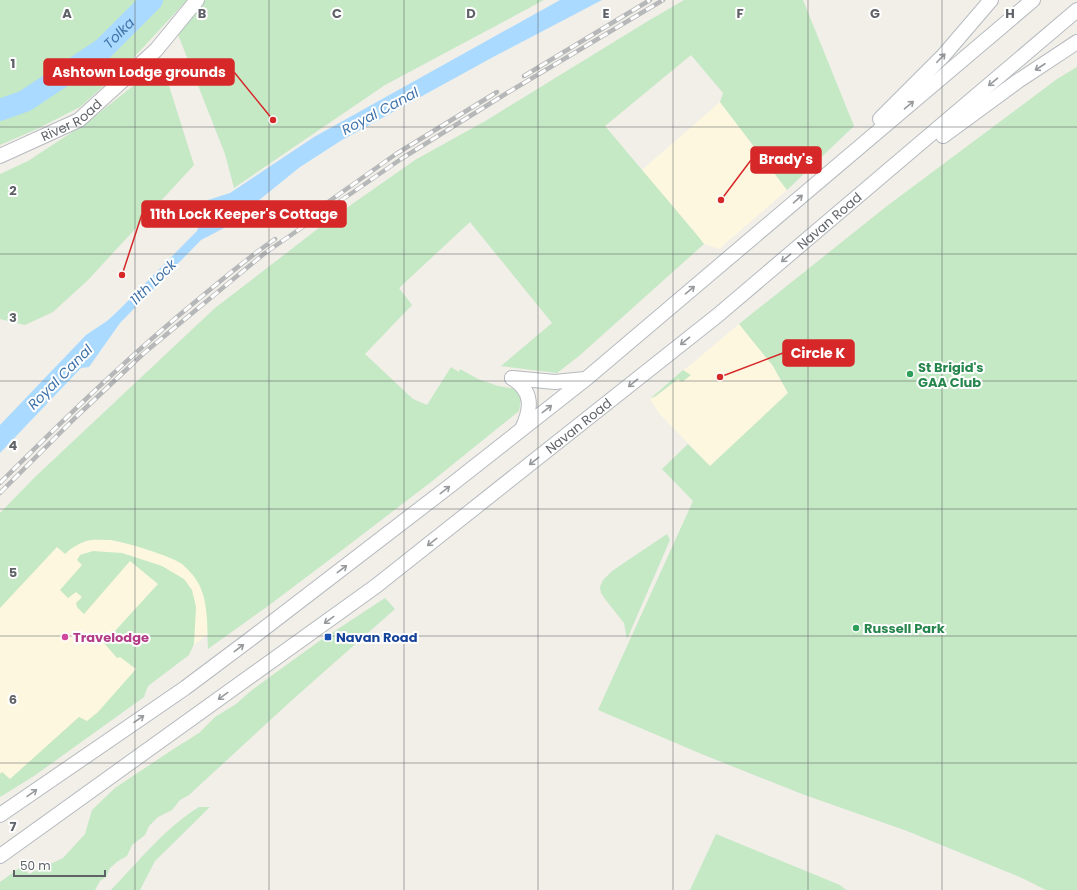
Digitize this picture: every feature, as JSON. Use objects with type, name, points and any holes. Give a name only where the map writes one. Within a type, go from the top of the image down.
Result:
[{"type":"main road","name":"River Road","points":[[0,156],[79,120],[156,50],[197,0]]},
{"type":"main road","points":[[815,184],[943,56],[991,0]]},
{"type":"main road","points":[[0,815],[185,688],[451,485],[587,378],[1033,0]]},
{"type":"main road","name":"Navan Road","points":[[0,856],[376,586],[718,315],[1077,10]]},
{"type":"main road","points":[[816,233],[967,118],[1018,81],[1077,42]]},
{"type":"main road","points":[[522,429],[529,410],[528,397],[519,383],[512,378],[555,382],[587,378]]},
{"type":"shaded area","points":[[720,102],[787,190],[719,249],[704,244],[642,170]]},
{"type":"shaded area","points":[[739,324],[773,366],[788,393],[710,466],[659,413],[650,399]]},
{"type":"shaded area","points":[[32,487],[262,593],[0,791],[0,520]]},
{"type":"green space","points":[[0,0],[187,0],[126,66],[80,107],[37,129],[0,145]]},
{"type":"green space","points":[[200,0],[544,0],[385,85],[234,188],[225,154],[175,27]]},
{"type":"green space","points":[[684,0],[803,0],[854,126],[787,190],[720,102],[723,93],[691,55],[605,126],[704,244],[579,356],[557,373],[501,366],[552,323],[470,222],[399,288],[412,305],[365,354],[413,399],[427,405],[451,367],[459,372],[460,369],[478,379],[498,386],[515,389],[521,399],[519,411],[431,482],[268,606],[208,649],[205,603],[200,586],[192,574],[182,564],[168,557],[117,541],[88,540],[75,546],[65,554],[57,547],[0,608],[0,513],[35,477],[215,308],[328,221],[415,160],[487,120]]},
{"type":"green space","name":"Russell Park","points":[[1077,67],[1077,890],[1046,890],[1022,878],[907,831],[802,794],[704,755],[598,710],[693,501],[662,469],[688,444],[710,466],[788,393],[773,366],[739,324],[887,206],[1057,79]]},
{"type":"green space","points":[[164,70],[194,165],[88,280],[53,312],[25,325],[0,319],[0,174],[28,161],[89,121],[143,78]]},
{"type":"green space","points":[[683,370],[691,375],[682,382],[678,379],[650,399]]},
{"type":"green space","points":[[667,534],[670,540],[627,639],[624,623],[601,593],[600,587],[603,580],[612,571]]},
{"type":"green space","points":[[93,551],[122,553],[162,566],[184,579],[192,590],[196,607],[194,644],[189,655],[148,686],[144,697],[34,776],[0,797],[0,774],[2,772],[10,779],[79,717],[87,721],[98,712],[136,669],[120,657],[117,658],[104,643],[158,584],[130,561],[84,614],[77,607],[76,603],[82,597],[76,592],[68,598],[60,590],[82,565],[77,560],[80,555]]},
{"type":"green space","points":[[385,598],[395,609],[291,701],[189,795],[180,800],[172,810],[158,817],[149,826],[145,835],[132,845],[127,856],[110,868],[106,877],[100,881],[95,890],[0,890],[0,882],[22,866],[29,874],[63,858],[85,834],[92,810],[115,788],[199,733],[215,717],[236,704],[252,690],[318,642]]},
{"type":"green space","points":[[199,807],[210,807],[155,861],[140,890],[111,890],[164,835],[187,815]]},
{"type":"green space","points":[[716,834],[840,885],[846,890],[690,890]]},
{"type":"water","name":"Royal Canal","points":[[560,0],[602,0],[495,56],[342,140],[300,167],[226,227],[201,240],[120,323],[89,367],[81,368],[0,453],[0,425],[86,335],[107,321],[119,310],[197,231],[208,200],[230,193],[314,137]]},
{"type":"waterway","name":"Tolka","points":[[0,110],[25,101],[103,49],[152,0]]},
{"type":"railway","points":[[524,76],[650,0]]},
{"type":"railway","points":[[0,493],[76,417],[144,353],[265,253],[401,159],[507,93],[663,0]]},
{"type":"railway","points":[[321,207],[396,154],[497,92]]},
{"type":"railway","points":[[0,483],[123,364],[228,275],[275,239]]},
{"type":"place","name":"Ashtown Lodge grounds","points":[[273,120]]},
{"type":"place","name":"Brady's","points":[[721,200]]},
{"type":"place","name":"11th Lock Keeper's Cottage","points":[[122,275]]},
{"type":"place","name":"St Brigid's GAA Club","points":[[910,374]]},
{"type":"place","name":"Circle K","points":[[720,377]]},
{"type":"place","name":"Russell Park","points":[[856,628]]},
{"type":"place","name":"Travelodge","points":[[65,637]]},
{"type":"place","name":"Navan Road","points":[[328,637]]},
{"type":"water label","name":"11th Lock","points":[[153,282]]}]
